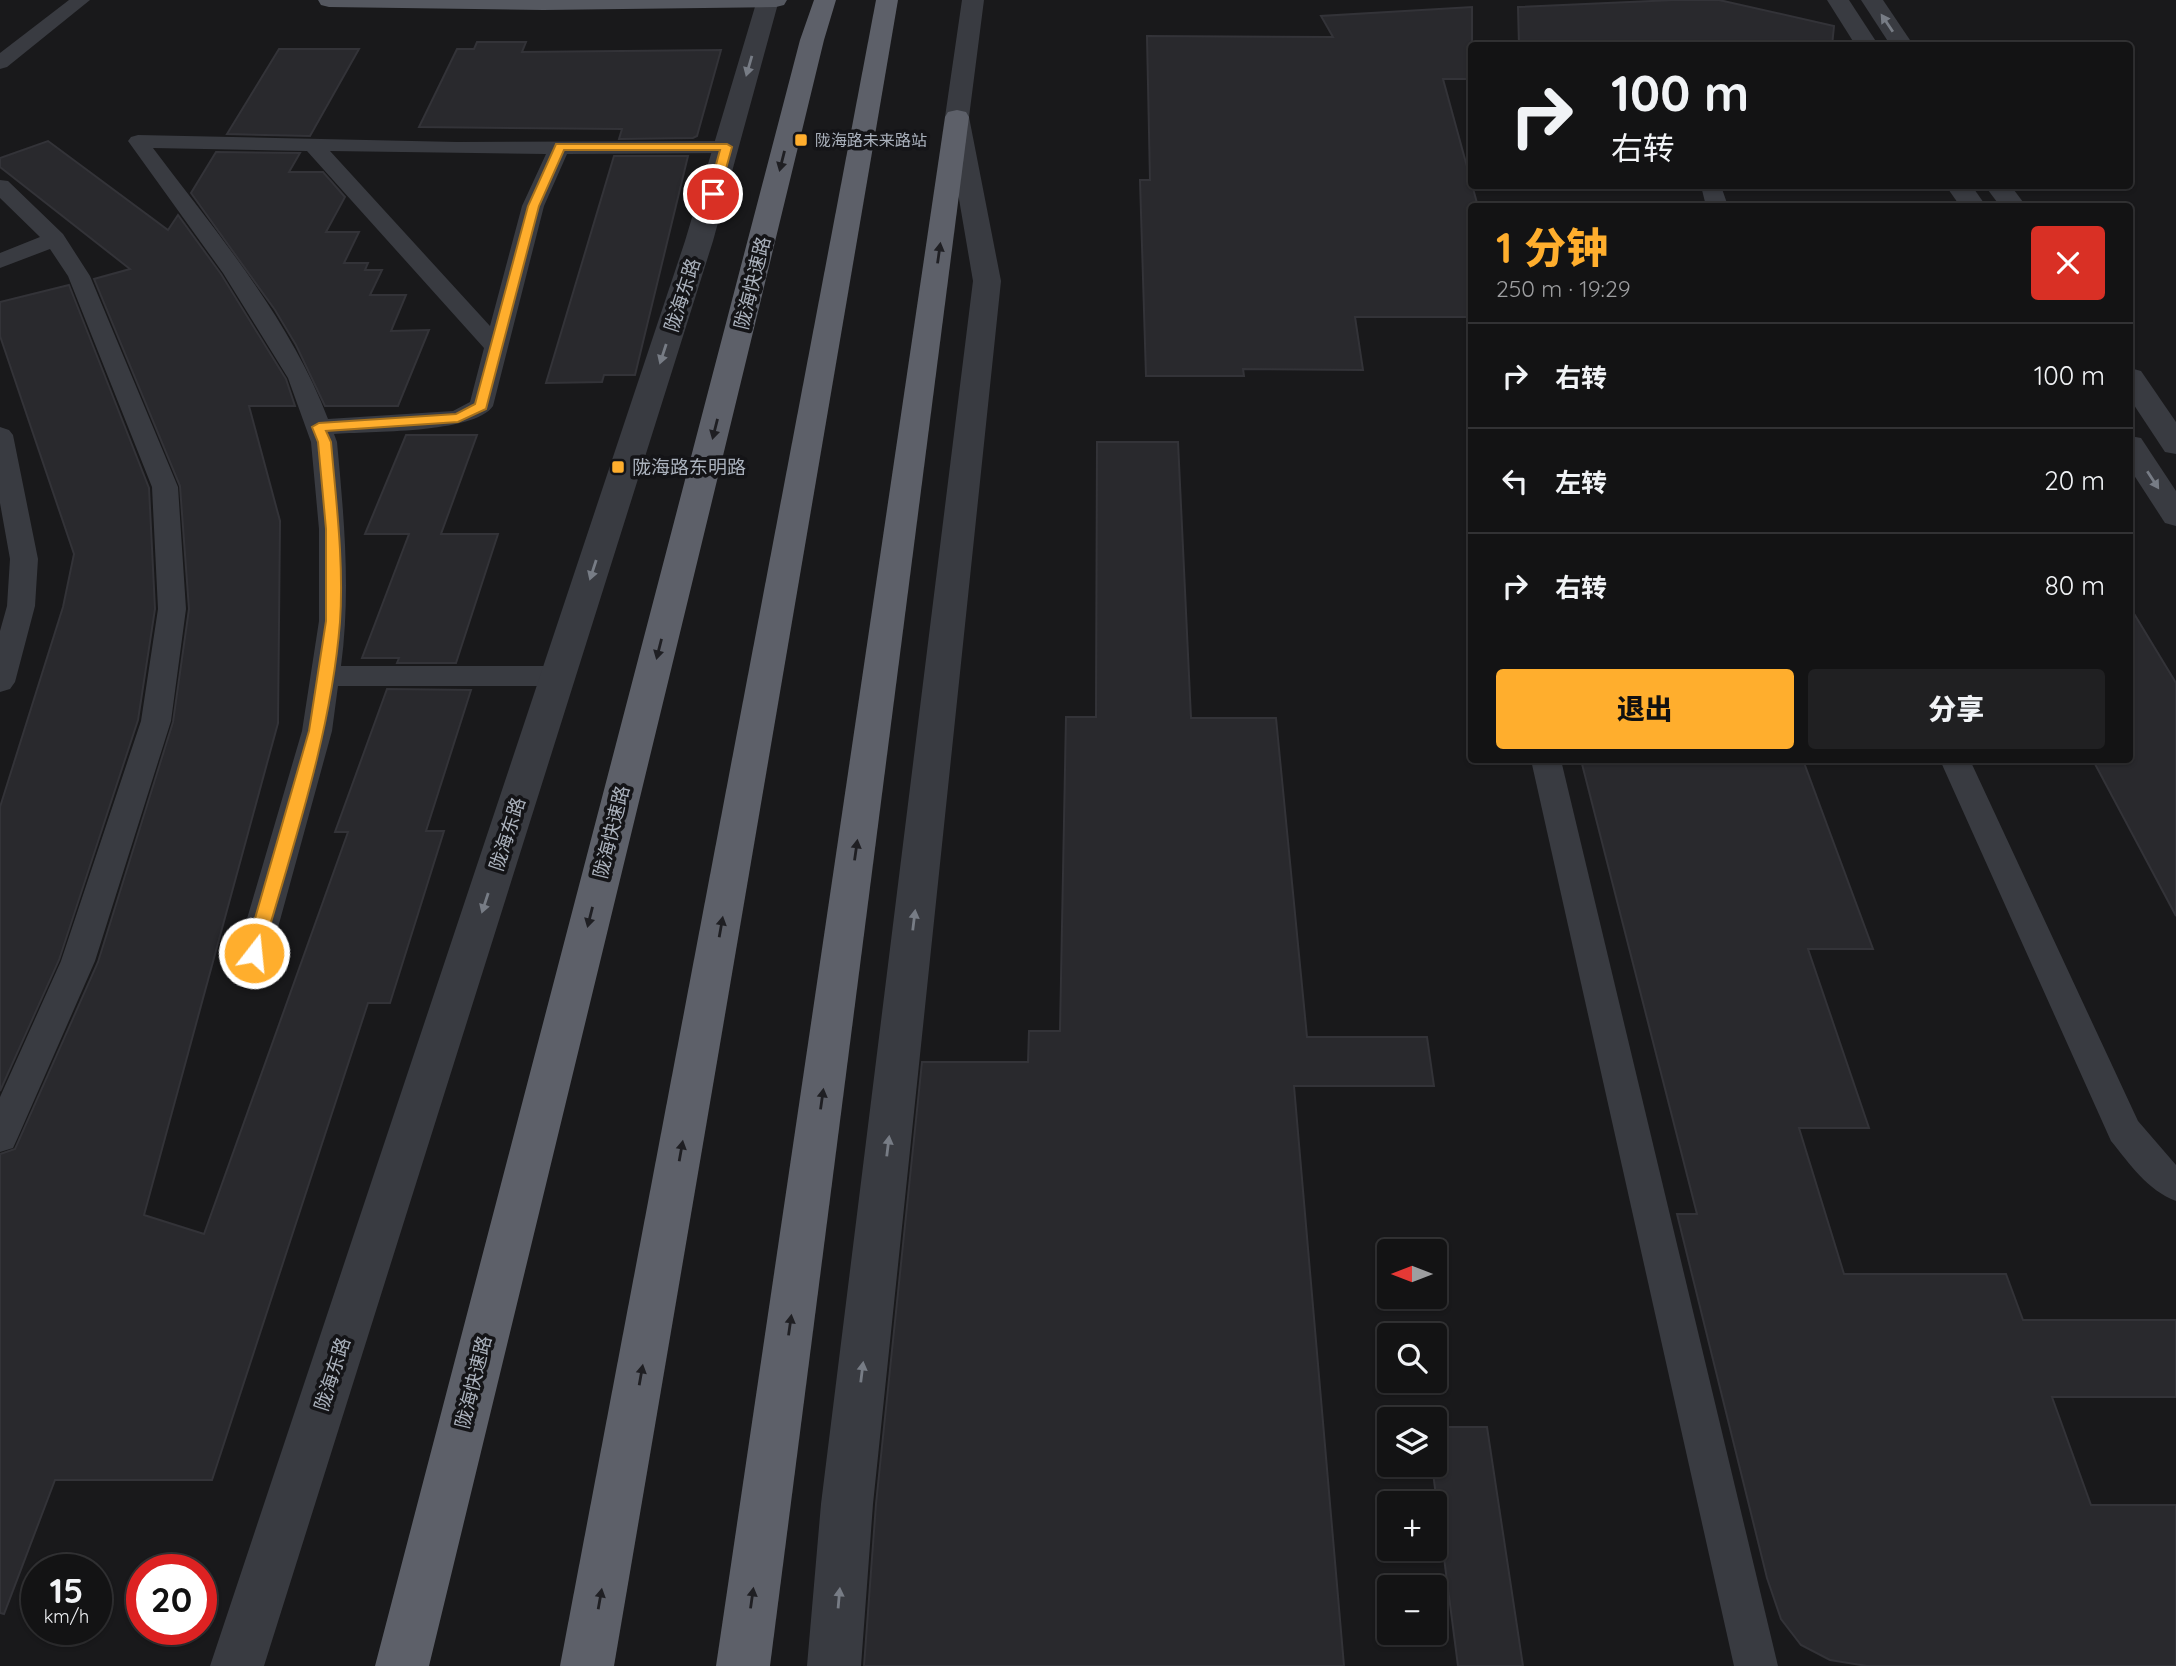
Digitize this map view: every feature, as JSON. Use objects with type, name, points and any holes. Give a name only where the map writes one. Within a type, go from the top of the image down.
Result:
[{"type":"highway","name":"陇海快速路","points":[[402,1666],[536,1125],[726,387],[812,40],[825,0]]},
{"type":"highway","points":[[587,1666],[685,1130],[877,43],[887,0]]},
{"type":"highway","points":[[743,1666],[957,117]]},
{"type":"main road","points":[[329,0],[543,3],[776,0]]},
{"type":"street","name":"陇海东路","points":[[237,1666],[699,241],[768,0]]},
{"type":"street","points":[[834,1666],[847,1504],[987,281],[957,117],[973,0]]},
{"type":"street","points":[[1838,0],[1865,42]]},
{"type":"street","points":[[1871,0],[1900,42]]},
{"type":"street","points":[[2133,381],[2176,445]]},
{"type":"street","points":[[2133,450],[2176,516]]},
{"type":"lane","points":[[0,63],[80,0]]},
{"type":"lane","points":[[254,953],[317,731],[333,621],[332,529],[324,442],[300,378],[241,283],[138,141],[457,148],[727,147]]},
{"type":"lane","points":[[312,144],[496,347]]},
{"type":"lane","points":[[319,427],[458,418],[481,406],[533,206],[560,147]]},
{"type":"lane","points":[[0,186],[55,239],[79,276],[165,487],[172,609],[156,721],[83,948],[0,1136]]},
{"type":"lane","points":[[0,261],[55,239]]},
{"type":"lane","points":[[0,435],[24,559],[21,606],[0,682]]},
{"type":"lane","points":[[324,676],[559,676]]},
{"type":"lane","points":[[1547,763],[1756,1666]]},
{"type":"lane","points":[[1956,763],[2124,1130],[2162,1175],[2176,1185]]},
{"type":"building","points":[[1719,0],[1834,26],[1832,42],[1519,42],[1518,7]]},
{"type":"building","points":[[1472,7],[1468,79],[1443,79],[1468,170],[1468,189],[1473,189],[1477,203],[1468,203],[1468,317],[1355,317],[1363,370],[1243,369],[1244,376],[1146,376],[1140,180],[1150,180],[1147,36],[1333,37],[1321,16]]},
{"type":"building","points":[[477,42],[526,42],[522,52],[721,50],[697,136],[693,138],[619,139],[622,129],[419,127],[457,49],[474,49]]},
{"type":"building","points":[[279,49],[359,49],[310,136],[227,134]]},
{"type":"building","points":[[48,141],[168,230],[178,215],[221,274],[286,379],[295,406],[249,406],[280,521],[278,723],[144,1215],[204,1234],[348,832],[335,832],[387,689],[471,690],[426,831],[444,831],[390,1003],[368,1003],[212,1480],[55,1480],[27,1554],[21,1554],[21,1569],[4,1614],[0,1613],[0,1154],[15,1149],[98,962],[173,722],[189,609],[180,486],[94,279],[130,269],[0,167],[0,158]]},
{"type":"building","points":[[216,152],[300,153],[289,172],[323,172],[345,197],[326,232],[359,232],[344,263],[368,263],[365,270],[382,270],[370,295],[406,295],[391,331],[429,330],[398,406],[325,406],[296,345],[275,310],[191,193]]},
{"type":"building","points":[[614,156],[688,156],[635,375],[604,375],[602,382],[546,383]]},
{"type":"building","points":[[69,285],[149,488],[155,609],[138,720],[59,960],[0,1091],[0,807],[63,607],[74,554],[0,336],[0,302]]},
{"type":"building","points":[[406,435],[477,435],[441,534],[498,534],[456,663],[397,663],[399,658],[362,658],[409,534],[365,534]]},
{"type":"building","points":[[1097,442],[1178,442],[1191,718],[1276,718],[1307,1037],[1427,1037],[1434,1086],[1294,1086],[1344,1666],[864,1666],[876,1504],[922,1062],[1028,1062],[1029,1031],[1060,1031],[1066,717],[1096,717]]},
{"type":"building","points":[[2133,612],[2176,683],[2176,916],[2095,764],[2133,763]]},
{"type":"building","points":[[1582,763],[1804,763],[1873,949],[1808,949],[1869,1128],[1799,1128],[1844,1274],[2006,1274],[2023,1320],[2176,1320],[2176,1397],[2052,1397],[2091,1505],[2176,1505],[2176,1666],[1867,1666],[1830,1660],[1801,1645],[1781,1619],[1767,1578],[1677,1214],[1697,1214]]},
{"type":"building","points":[[1447,1427],[1487,1427],[1523,1666],[1458,1666],[1444,1561],[1447,1561],[1447,1491],[1435,1491],[1434,1477],[1447,1477]]},
{"type":"place","name":"陇海路未来路站","points":[[801,140]]},
{"type":"place","name":"陇海路东明路","points":[[618,467]]},
{"type":"route","points":[[254,953],[317,731],[333,621],[332,529],[324,442],[319,427],[458,418],[481,406],[533,206],[560,147],[727,147],[713,194]]}]
